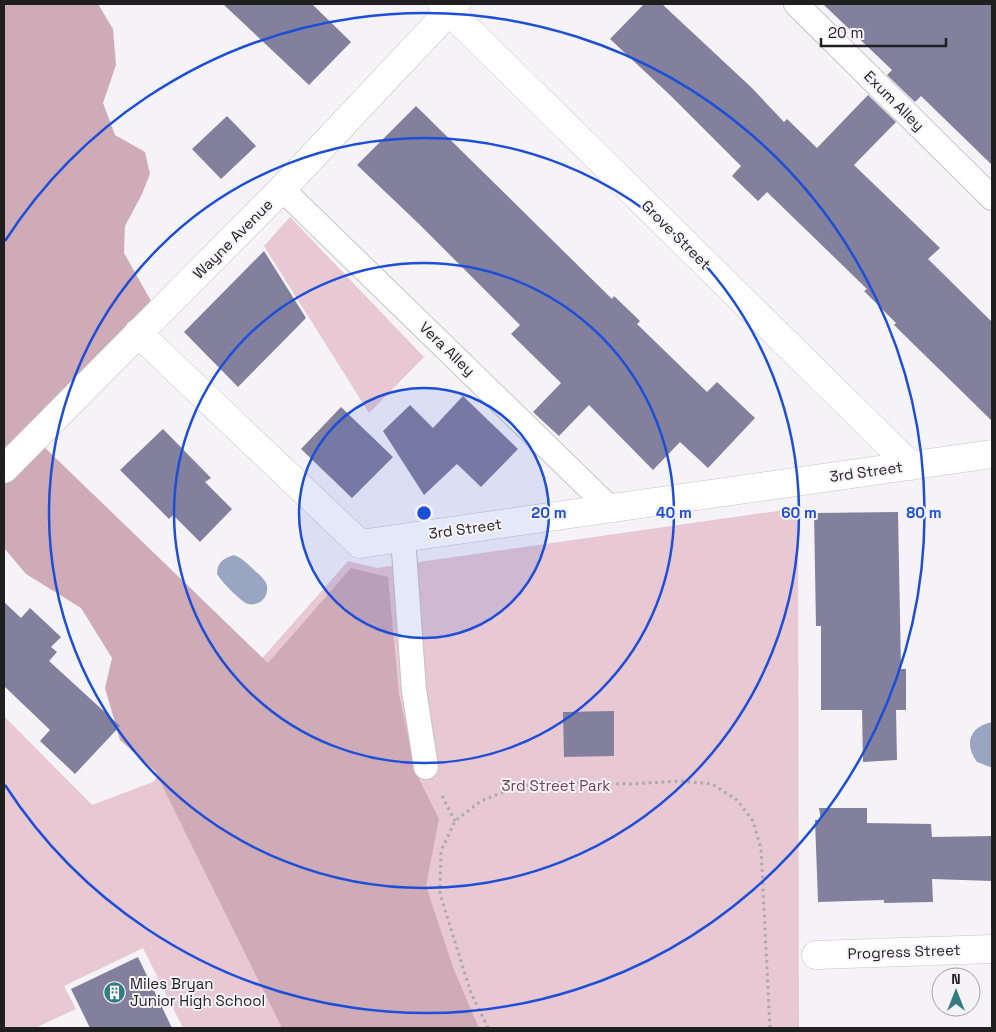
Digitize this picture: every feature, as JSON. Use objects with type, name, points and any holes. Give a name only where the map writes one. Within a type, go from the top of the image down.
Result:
[{"type":"street","name":"Wayne Avenue","points":[[4,469],[282,190],[449,6]]},
{"type":"street","name":"Grove Street","points":[[449,6],[911,466]]},
{"type":"street","name":"3rd Street","points":[[138,333],[360,544],[992,454]]},
{"type":"street","name":"Progress Street","points":[[816,954],[992,949]]},
{"type":"lane","name":"Exum Alley","points":[[796,4],[992,198]]},
{"type":"lane","name":"Vera Alley","points":[[282,190],[611,508]]},
{"type":"lane","points":[[403,538],[414,690],[426,767]]},
{"type":"path","points":[[488,1028],[471,993],[440,894],[441,851],[455,821],[481,801],[510,789],[541,782],[632,784],[680,781],[712,784],[737,800],[753,821],[761,849],[770,1028]]},
{"type":"green space","points":[[290,217],[424,357],[369,413],[264,246]]},
{"type":"green space","name":"3rd Street Park","points":[[798,508],[799,1028],[183,1028],[143,948],[64,986],[76,1009],[35,1028],[4,1028],[4,716],[92,805],[153,782],[348,561],[377,568]]},
{"type":"shaded area","points":[[4,4],[98,4],[113,29],[116,65],[103,103],[115,135],[145,152],[150,174],[125,226],[124,253],[155,308],[4,460]]},
{"type":"shaded area","points":[[38,441],[268,663],[351,568],[388,577],[399,694],[416,773],[439,819],[426,886],[454,970],[479,1028],[282,1028],[155,771],[120,740],[105,688],[112,658],[81,608],[26,574],[4,548],[4,478]]},
{"type":"water","points":[[234,555],[262,577],[266,583],[266,596],[257,604],[248,604],[240,599],[217,574],[221,561]]},
{"type":"water","points":[[992,722],[992,767],[990,767],[977,762],[970,743],[971,737],[978,728]]},
{"type":"building","points":[[223,4],[312,4],[351,42],[309,85]]},
{"type":"building","points":[[644,4],[662,4],[752,88],[784,122],[787,119],[817,148],[868,95],[896,122],[854,165],[940,248],[928,259],[992,322],[992,421],[894,325],[896,323],[864,291],[867,289],[767,192],[758,201],[732,176],[741,166],[671,96],[610,39]]},
{"type":"building","points":[[823,4],[992,4],[992,165],[921,96],[915,102],[887,75],[892,70]]},
{"type":"building","points":[[416,106],[612,299],[614,296],[640,321],[637,324],[707,392],[717,382],[755,418],[708,468],[680,442],[653,470],[589,405],[559,436],[533,412],[561,383],[511,334],[520,325],[357,165]]},
{"type":"building","points":[[227,116],[256,146],[221,179],[192,149]]},
{"type":"building","points":[[264,251],[306,318],[238,387],[184,332]]},
{"type":"building","points":[[463,396],[518,449],[481,487],[457,464],[424,495],[383,431],[410,405],[433,428]]},
{"type":"building","points":[[341,407],[393,457],[352,498],[301,449]]},
{"type":"building","points":[[163,429],[211,478],[205,482],[232,509],[200,542],[173,515],[169,519],[120,470]]},
{"type":"building","points":[[898,512],[901,669],[906,669],[906,710],[896,710],[897,760],[863,762],[862,710],[821,710],[821,626],[816,626],[814,513]]},
{"type":"building","points":[[4,602],[21,618],[30,608],[61,637],[51,647],[57,652],[49,661],[120,726],[75,774],[40,741],[50,730],[4,686]]},
{"type":"building","points":[[614,711],[614,756],[564,757],[563,712]]},
{"type":"building","points":[[819,808],[867,808],[867,823],[931,824],[932,837],[992,836],[992,881],[932,879],[933,902],[884,903],[884,900],[818,902],[815,820],[821,820]]},
{"type":"building","name":"Miles Bryan Junior High School","points":[[138,957],[172,1028],[90,1028],[71,989]]},
{"type":"place","name":"Miles Bryan Junior High School","points":[[114,993]]}]
